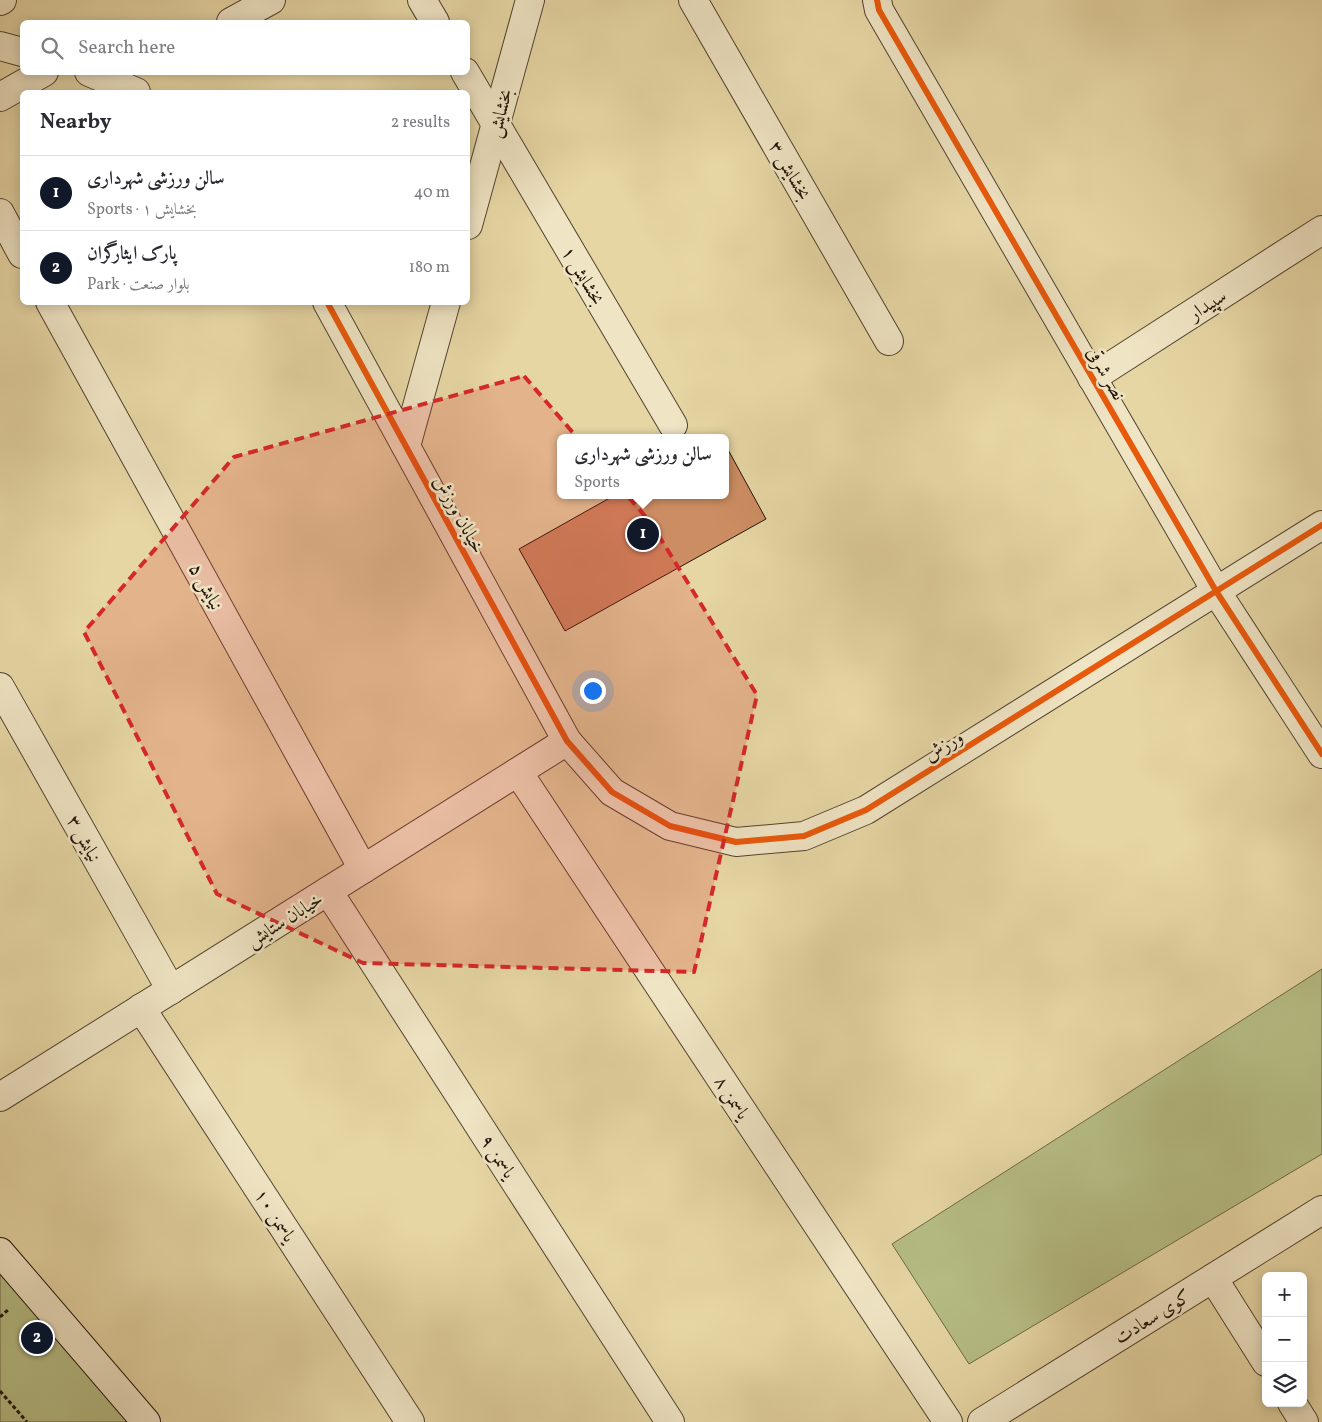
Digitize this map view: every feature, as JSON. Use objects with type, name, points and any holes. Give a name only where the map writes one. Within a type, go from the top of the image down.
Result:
[{"type":"street","points":[[235,20],[271,0]]},
{"type":"street","points":[[422,0],[434,20]]},
{"type":"street","name":"بخشایش","points":[[470,218],[530,0]]},
{"type":"street","name":"بخشایش ۳","points":[[693,0],[890,341]]},
{"type":"street","name":"نصر شرقی","points":[[877,0],[880,10],[1216,591],[1322,754]]},
{"type":"street","points":[[0,46],[20,51]]},
{"type":"street","points":[[0,98],[39,75]]},
{"type":"street","points":[[100,75],[132,84]]},
{"type":"street","name":"بخشایش ۱","points":[[467,75],[673,425]]},
{"type":"street","points":[[0,213],[20,250]]},
{"type":"street","name":"سپیدار","points":[[1092,378],[1322,230]]},
{"type":"street","name":"نیایش ۵","points":[[52,305],[364,869]]},
{"type":"street","name":"خیابان ورزش","points":[[329,305],[567,740]]},
{"type":"street","points":[[406,446],[445,305]]},
{"type":"street","name":"ورزش","points":[[567,740],[612,792],[670,826],[736,842],[804,836],[866,810],[1322,525]]},
{"type":"street","name":"نیایش ۳","points":[[0,686],[171,990]]},
{"type":"street","name":"خیابان ستایش","points":[[0,1097],[567,740]]},
{"type":"street","name":"یاسمن ۸","points":[[518,772],[948,1422]]},
{"type":"street","name":"یاسمن ۹","points":[[328,891],[670,1422]]},
{"type":"street","name":"یاسمن ۱۰","points":[[141,1008],[410,1422]]},
{"type":"street","name":"کوی سعادت","points":[[982,1422],[1322,1210]]},
{"type":"street","points":[[0,1252],[146,1422]]},
{"type":"street","points":[[1213,1278],[1262,1356]]},
{"type":"street","points":[[1295,1407],[1304,1422]]},
{"type":"path","points":[[0,1391],[27,1422]]},
{"type":"highlighted area","points":[[524,376],[651,523],[757,695],[694,972],[363,963],[217,894],[84,632],[234,457]]},
{"type":"green space","points":[[1322,969],[1322,1154],[969,1364],[892,1244]]},
{"type":"green space","points":[[0,1255],[148,1422],[0,1422]]},
{"type":"building","points":[[729,451],[766,519],[565,631],[519,549],[608,499],[729,499]]},
{"type":"cycle path","points":[[877,0],[879,10],[1216,591],[1322,754]]},
{"type":"cycle path","points":[[329,305],[567,741],[612,792],[670,826],[736,842],[804,836],[866,810],[1322,525]]},
{"type":"place","name":"سالن ورزشی شهرداری","points":[[643,534]]},
{"type":"place","name":"پارک ایثارگران","points":[[37,1338]]}]
